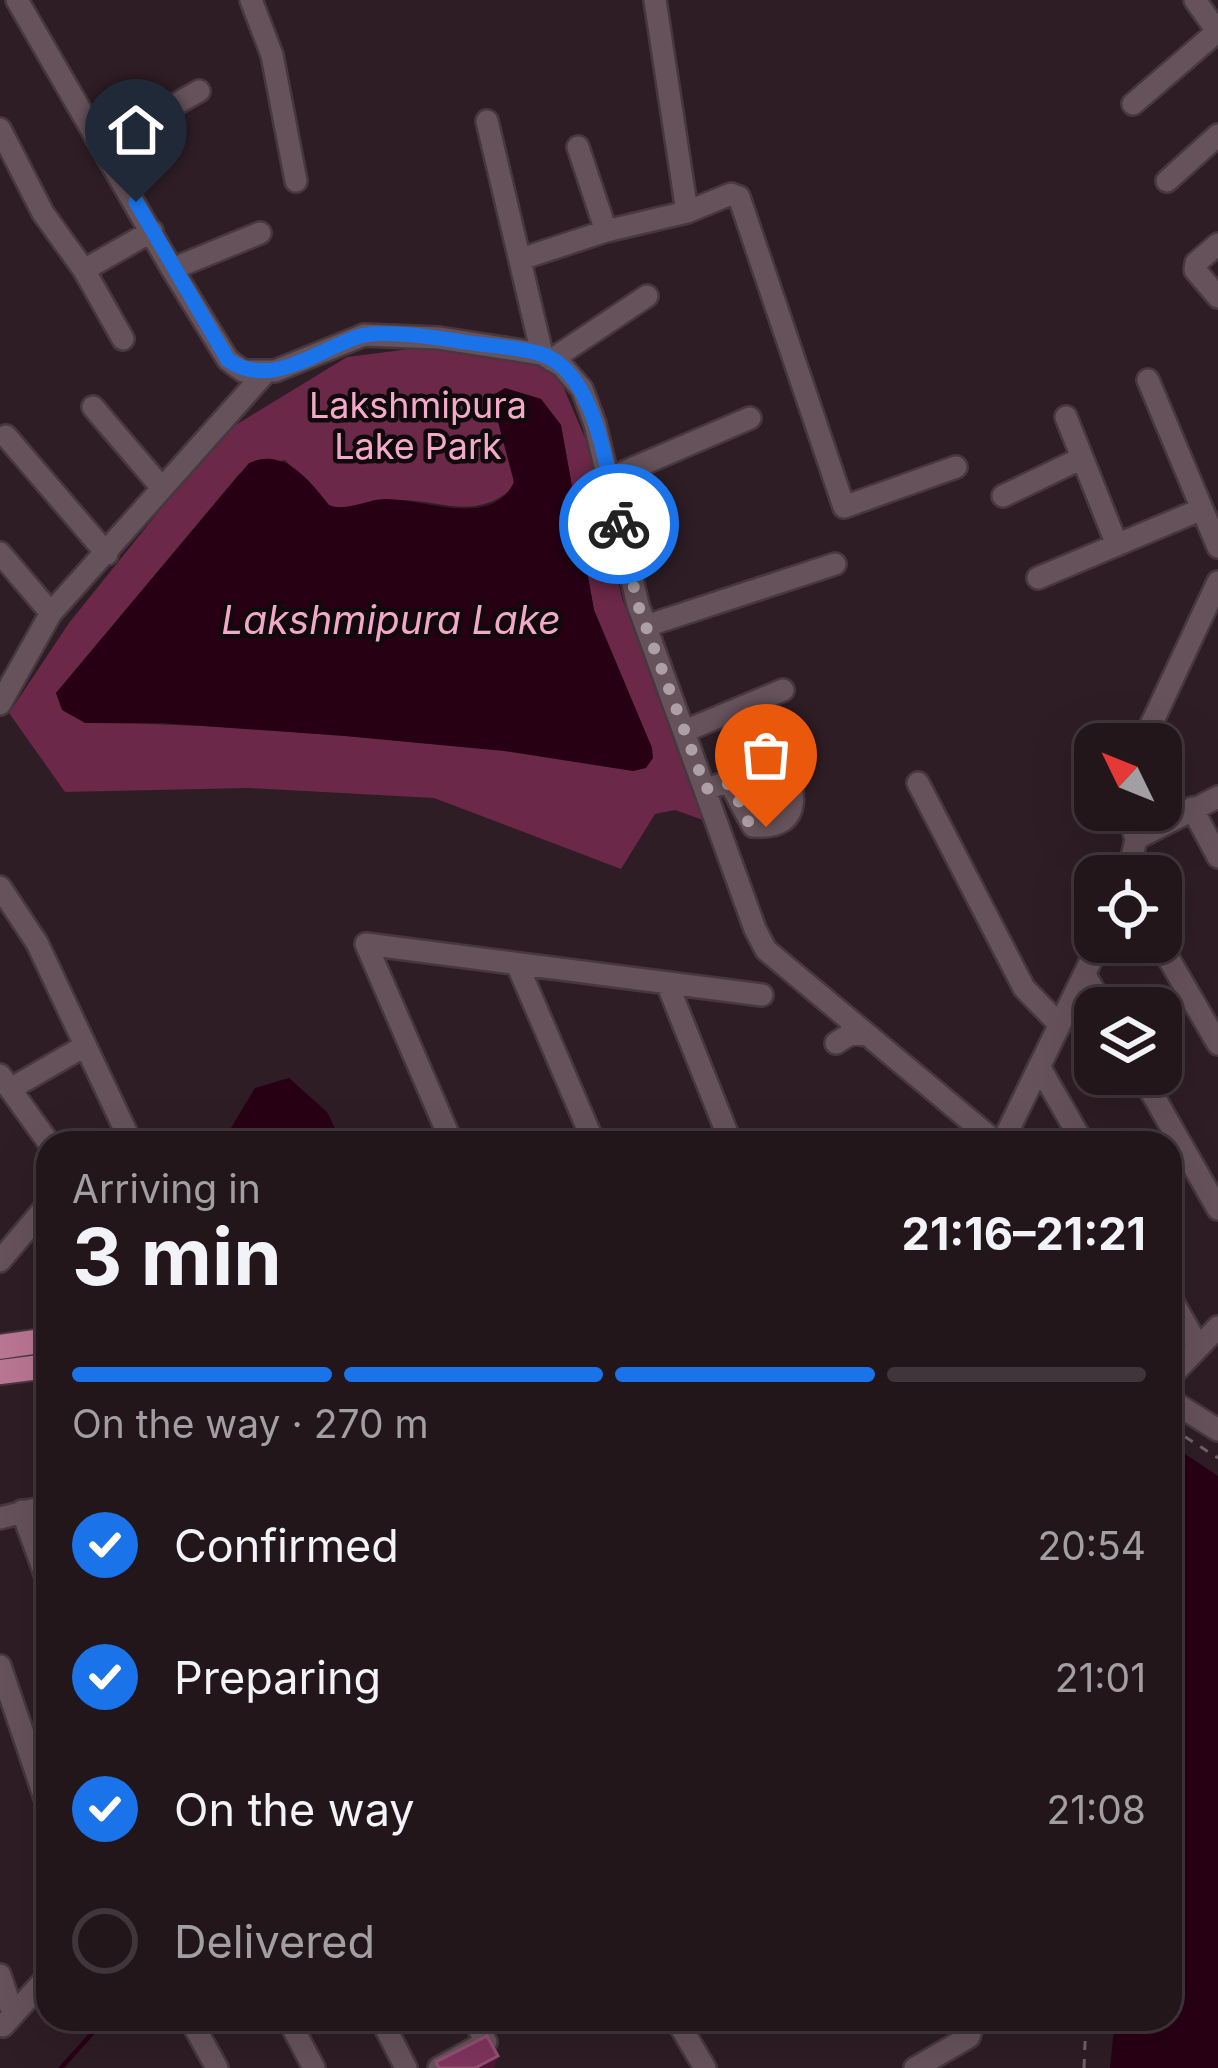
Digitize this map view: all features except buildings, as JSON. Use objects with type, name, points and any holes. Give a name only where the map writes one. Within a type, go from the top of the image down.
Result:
[{"type":"main road","points":[[0,1346],[36,1342]]},
{"type":"main road","points":[[0,1372],[36,1368]]},
{"type":"street","points":[[17,0],[228,360],[243,370],[265,374]]},
{"type":"street","points":[[251,0],[272,55],[296,182]]},
{"type":"street","points":[[656,0],[687,212]]},
{"type":"street","points":[[1133,104],[1217,31],[1195,0]]},
{"type":"street","points":[[103,146],[199,91]]},
{"type":"street","points":[[487,121],[546,357]]},
{"type":"street","points":[[0,129],[43,213],[84,270],[123,339]]},
{"type":"street","points":[[1167,181],[1218,135]]},
{"type":"street","points":[[578,147],[606,231]]},
{"type":"street","points":[[521,260],[606,231],[687,212],[731,194],[740,197],[844,507],[956,467]]},
{"type":"street","points":[[84,270],[152,231]]},
{"type":"street","points":[[172,269],[260,233]]},
{"type":"street","points":[[1218,244],[1196,263],[1195,270],[1218,297]]},
{"type":"street","points":[[546,357],[647,296]]},
{"type":"street","points":[[0,704],[9,674],[51,613],[265,374],[364,335],[439,338],[546,357],[582,389],[646,626],[766,950],[984,1131]]},
{"type":"street","points":[[1148,380],[1218,547]]},
{"type":"street","points":[[93,406],[162,488]]},
{"type":"street","points":[[1066,417],[1117,544]]},
{"type":"street","points":[[608,479],[750,418]]},
{"type":"street","points":[[6,436],[107,554]]},
{"type":"street","points":[[1003,496],[1082,458]]},
{"type":"street","points":[[1038,578],[1202,508]]},
{"type":"street","points":[[0,554],[51,613]]},
{"type":"street","points":[[646,626],[835,564]]},
{"type":"street","points":[[1152,723],[1218,582]]},
{"type":"street","points":[[685,731],[783,690]]},
{"type":"street","points":[[706,789],[731,785],[753,826],[766,827],[781,820],[793,805],[795,790],[779,749]]},
{"type":"street","points":[[918,782],[1024,988],[1059,1024]]},
{"type":"street","points":[[1136,839],[1218,797]]},
{"type":"street","points":[[1192,808],[1218,857]]},
{"type":"street","points":[[1133,855],[1134,831]]},
{"type":"street","points":[[0,887],[37,943],[126,1131]]},
{"type":"street","points":[[447,1131],[366,944],[762,995]]},
{"type":"street","points":[[1006,1131],[1090,963]]},
{"type":"street","points":[[1171,963],[1218,1044]]},
{"type":"street","points":[[517,964],[589,1131]]},
{"type":"street","points":[[1085,975],[1092,987]]},
{"type":"street","points":[[667,983],[725,1131]]},
{"type":"street","points":[[836,1043],[852,1034],[867,1035]]},
{"type":"street","points":[[40,1131],[5,1082],[83,1046]]},
{"type":"street","points":[[1040,1068],[1076,1131]]},
{"type":"street","points":[[1153,1095],[1174,1131]]},
{"type":"street","points":[[1182,1146],[1218,1209]]},
{"type":"street","points":[[0,1261],[36,1218]]},
{"type":"street","points":[[1182,1318],[1198,1346]]},
{"type":"street","points":[[1182,1364],[1218,1327]]},
{"type":"street","points":[[1182,1408],[1218,1430]]},
{"type":"street","points":[[11,1514],[36,1560]]},
{"type":"street","points":[[0,1666],[36,1772]]},
{"type":"street","points":[[0,1975],[7,2019]]},
{"type":"street","points":[[7,2019],[36,1989]]},
{"type":"street","points":[[197,2031],[217,2068]]},
{"type":"street","points":[[294,2031],[314,2068]]},
{"type":"street","points":[[387,2031],[406,2068]]},
{"type":"street","points":[[480,2031],[499,2068]]},
{"type":"street","points":[[683,2031],[705,2068]]},
{"type":"street","points":[[915,2068],[969,2037],[971,2031]]},
{"type":"street","points":[[440,2068],[486,2042]]},
{"type":"path","points":[[1182,1435],[1218,1458]]},
{"type":"path","points":[[1084,2068],[1086,2031]]},
{"type":"green space","name":"Lakshmipura Lake Park","points":[[441,345],[556,370],[588,445],[622,598],[703,820],[675,810],[655,814],[621,869],[434,798],[247,788],[65,792],[9,713],[69,623],[221,434],[347,357]],"holes":[[[505,388],[541,399],[561,425],[594,610],[652,748],[633,771],[534,753],[346,736],[85,723],[56,693],[239,474],[285,460],[329,506],[337,508],[395,500],[484,504],[513,488],[514,476],[493,403]]]},
{"type":"water","name":"Lakshmipura Lake","points":[[505,388],[541,399],[561,425],[594,610],[652,748],[653,758],[646,768],[633,771],[504,751],[345,736],[161,723],[85,723],[62,710],[56,693],[249,463],[273,459],[284,463],[335,507],[384,499],[455,508],[489,505],[514,482],[493,403],[495,394]]},
{"type":"water","points":[[289,1078],[327,1112],[336,1131],[229,1131],[255,1088]]},
{"type":"water","points":[[1182,1452],[1218,1476],[1218,2068],[1110,2068],[1114,2031],[1182,2031]]},
{"type":"waterway","points":[[61,2068],[94,2031]]},
{"type":"way so far","points":[[619,524],[638,605],[706,789],[731,785],[749,823],[766,827]]},
{"type":"route","points":[[136,202],[228,360],[243,370],[265,374],[364,335],[439,338],[542,354],[562,366],[582,389],[595,424],[619,524]]}]
